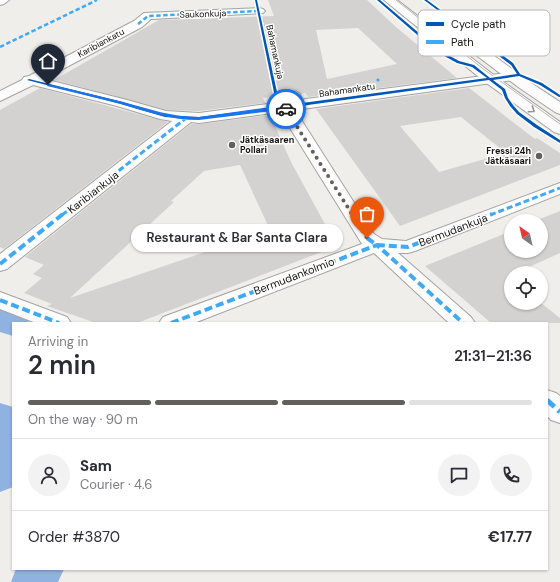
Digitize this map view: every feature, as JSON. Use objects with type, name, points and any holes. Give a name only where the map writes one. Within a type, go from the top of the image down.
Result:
[{"type":"street","points":[[390,0],[418,20]]},
{"type":"street","points":[[413,0],[424,10]]},
{"type":"street","name":"Saukonkuja","points":[[143,20],[259,11]]},
{"type":"street","name":"Karibiankatu","points":[[0,97],[29,80],[143,20]]},
{"type":"street","points":[[470,56],[502,78],[560,109]]},
{"type":"street","points":[[477,56],[560,129]]},
{"type":"street","name":"Bahamankatu","points":[[29,80],[122,103],[165,116],[199,118],[294,102],[502,78]]},
{"type":"street","points":[[294,102],[372,242],[462,322]]},
{"type":"street","name":"Karibiankuja","points":[[0,264],[185,118]]},
{"type":"street","name":"Bermudankuja","points":[[372,242],[408,247],[560,188]]},
{"type":"street","name":"Bermudankolmio","points":[[173,322],[372,242]]},
{"type":"street","points":[[0,300],[56,322]]},
{"type":"street","points":[[548,401],[560,412]]},
{"type":"building","points":[[268,0],[367,0],[418,45],[418,56],[431,56],[457,78],[308,97],[305,93],[301,94],[296,90],[291,93],[291,95],[263,98],[265,103],[199,111],[166,110],[54,80],[159,20],[274,16]],"holes":[[[358,28],[397,64],[327,79],[316,30]]]},
{"type":"building","points":[[40,88],[168,122],[4,249],[0,247],[0,110]]},
{"type":"building","points":[[469,88],[535,139],[537,138],[560,153],[560,165],[400,226],[316,109]],"holes":[[[461,117],[506,153],[439,172],[400,126]]]},
{"type":"building","points":[[270,115],[291,162],[337,246],[140,322],[93,322],[47,306],[52,304],[24,293],[42,278],[33,274],[44,265],[25,257],[191,124]],"holes":[[[240,165],[270,230],[70,298],[174,202],[171,201],[204,171]]]},
{"type":"building","points":[[560,211],[560,253],[531,266],[504,266],[504,310],[548,310],[548,309],[560,318],[560,323],[490,322],[425,266],[504,234],[504,258],[548,258],[548,216]]},
{"type":"waterway","points":[[0,319],[12,324]]},
{"type":"waterway","points":[[0,418],[12,450]]},
{"type":"waterway","points":[[0,474],[12,456]]},
{"type":"waterway","points":[[34,582],[40,570]]},
{"type":"tram line","points":[[396,0],[418,17]]},
{"type":"tram line","points":[[467,56],[560,124]]},
{"type":"marked path","points":[[0,47],[97,0]]},
{"type":"marked path","points":[[138,24],[148,16],[259,11]]},
{"type":"marked path","points":[[0,264],[185,119]]},
{"type":"marked path","points":[[367,238],[377,245],[408,247],[560,188]]},
{"type":"marked path","points":[[174,322],[377,245],[462,322]]},
{"type":"marked path","points":[[0,300],[56,322]]},
{"type":"marked path","points":[[548,401],[560,412]]},
{"type":"cycle path","name":"Bahamankuja","points":[[256,0],[279,108]]},
{"type":"cycle path","points":[[378,0],[418,34]]},
{"type":"cycle path","points":[[425,0],[439,10]]},
{"type":"cycle path","points":[[447,56],[458,62],[473,66],[504,90],[506,98],[511,105],[526,120],[560,142]]},
{"type":"cycle path","points":[[501,56],[512,64],[519,75],[541,84],[560,96]]},
{"type":"cycle path","points":[[29,80],[122,103],[165,116],[199,118],[519,75]]},
{"type":"way so far","points":[[286,109],[367,238]]},
{"type":"place","name":"Jätkäsaaren Pollari","points":[[232,145]]},
{"type":"place","name":"Fressi 24h Jätkäsaari","points":[[539,156]]},
{"type":"place","name":"Restaurant & Bar Santa Clara","points":[[367,238]]},
{"type":"route","points":[[48,85],[122,103],[165,116],[199,118],[285,107],[286,109]]}]
